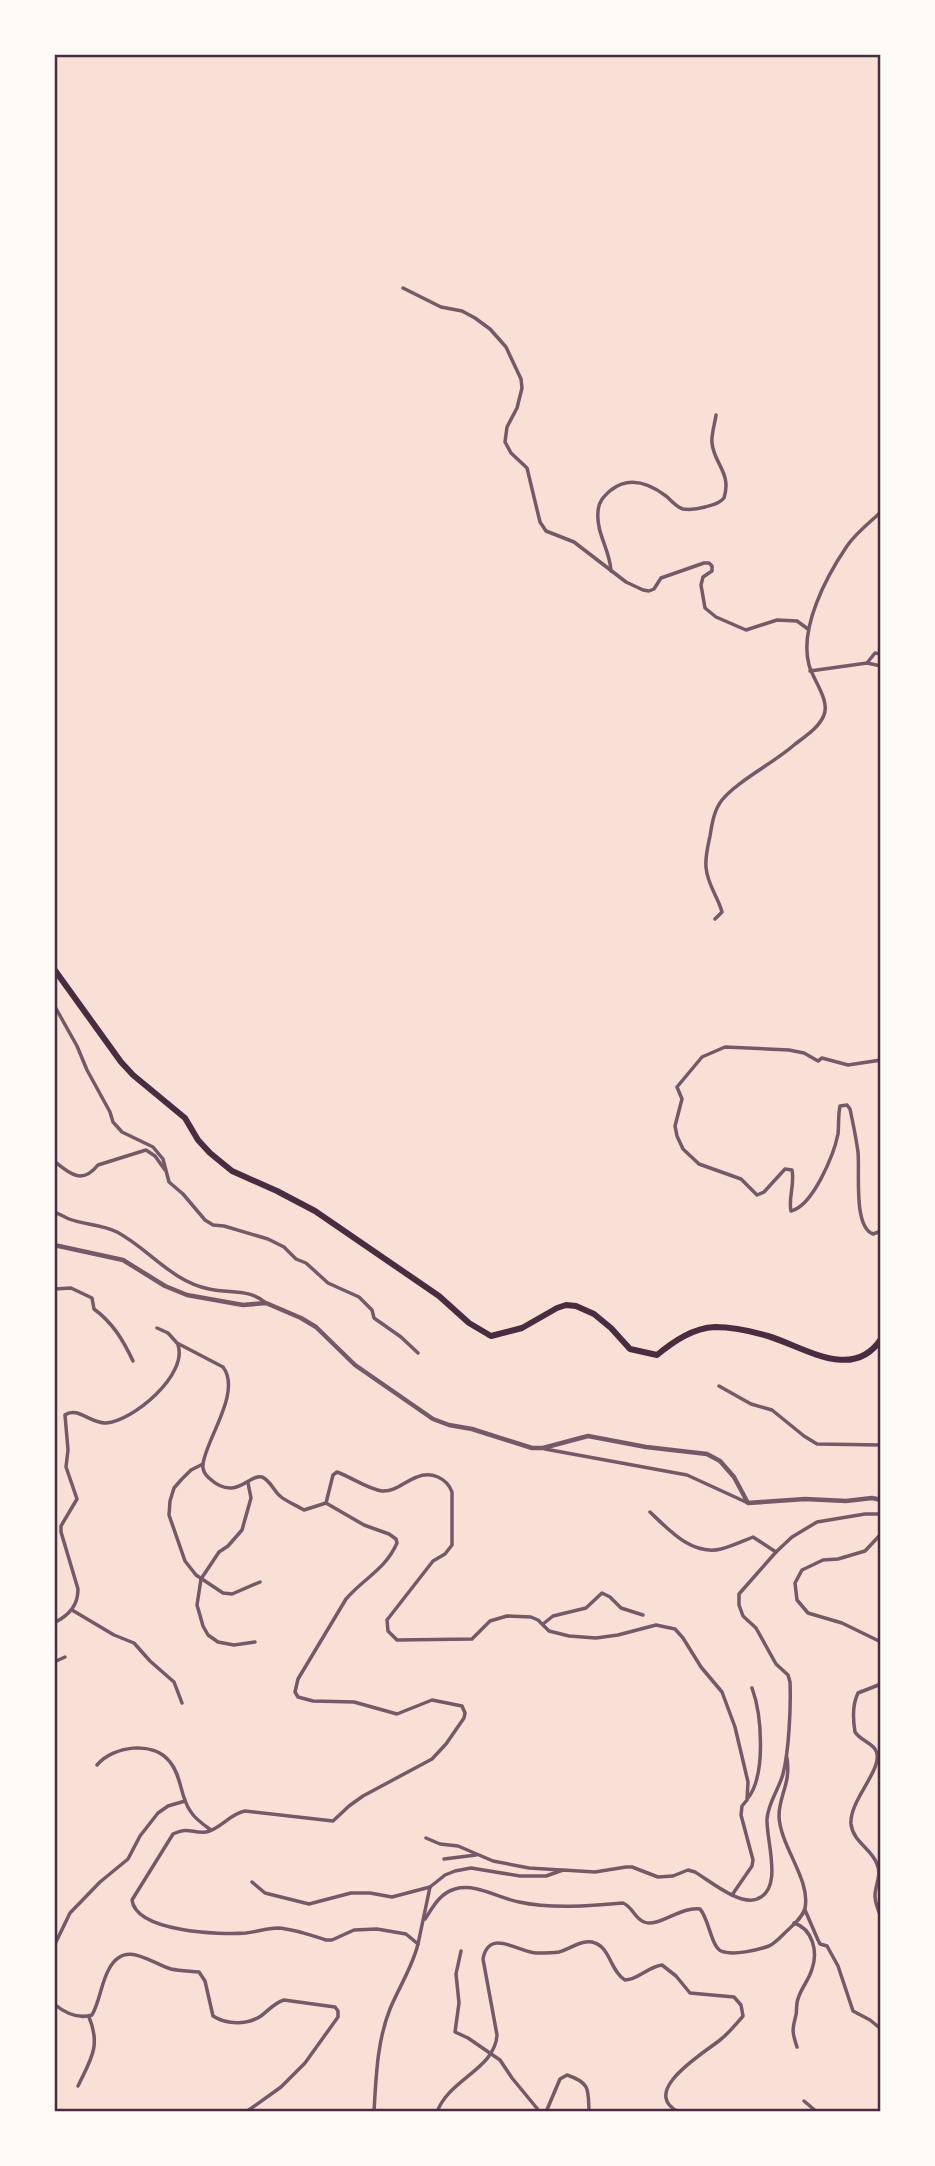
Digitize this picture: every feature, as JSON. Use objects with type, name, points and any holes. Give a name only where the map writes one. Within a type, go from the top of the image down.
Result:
[{"type":"highway","points":[[54,970],[121,1062],[186,1118],[198,1140],[210,1153],[232,1171],[315,1212],[439,1296],[469,1323],[491,1336],[522,1328],[557,1308],[576,1306],[594,1314],[630,1349],[657,1355],[675,1340],[712,1327],[751,1331],[811,1353],[847,1360],[867,1355],[881,1339]]},
{"type":"street","points":[[403,288],[441,307],[462,311],[490,329],[512,358],[522,388],[517,408],[507,427],[505,442],[527,468],[530,489],[542,526],[549,533],[574,542],[631,585],[649,591],[654,589],[661,578],[706,562],[711,564],[713,569],[703,578],[701,589],[705,608],[711,614],[746,630],[777,620],[797,621],[808,629]]},
{"type":"street","points":[[611,571],[597,512],[603,497],[621,483],[630,481],[644,484],[664,494],[684,509],[716,504],[724,498],[724,474],[712,444],[716,415]]},
{"type":"street","points":[[715,919],[722,912],[713,895],[705,866],[717,810],[722,800],[732,791],[783,755],[817,727],[823,717],[825,708],[810,671],[807,651],[812,614],[848,545],[881,512]]},
{"type":"street","points":[[867,663],[875,653],[881,654]]},
{"type":"street","points":[[810,671],[867,663],[881,666]]},
{"type":"street","points":[[54,1005],[113,1122],[122,1132],[153,1147],[163,1159],[169,1182],[205,1220],[212,1225],[224,1226],[284,1247],[328,1283],[359,1297],[372,1310],[374,1318],[418,1353]]},
{"type":"street","points":[[881,1060],[848,1065],[822,1058],[818,1061],[804,1053],[789,1050],[719,1048],[702,1057],[677,1087],[682,1099],[675,1126],[679,1143],[695,1161],[741,1179],[757,1195],[761,1195],[785,1169],[792,1170],[791,1211],[796,1210],[809,1198],[824,1172],[838,1136],[840,1107],[847,1105],[858,1149],[863,1225],[873,1234],[881,1231]]},
{"type":"street","points":[[54,1161],[71,1175],[79,1177],[98,1165],[146,1150],[155,1156],[166,1172]]},
{"type":"street","points":[[54,1212],[68,1219],[103,1226],[116,1232],[190,1283],[210,1290],[253,1294],[266,1303],[302,1318],[316,1327],[355,1365],[433,1419],[449,1425],[493,1435],[531,1448],[576,1453],[687,1475],[748,1503],[805,1499],[881,1500]]},
{"type":"street","points":[[54,1245],[123,1259],[165,1286],[187,1295],[243,1305],[266,1303]]},
{"type":"street","points":[[54,1289],[71,1288],[92,1298],[94,1308],[108,1319],[133,1361]]},
{"type":"street","points":[[157,1328],[168,1333],[177,1343],[223,1367],[227,1375],[224,1406],[203,1464],[203,1471],[208,1478],[222,1486],[236,1488],[248,1483],[253,1477],[260,1476],[267,1480],[279,1495],[304,1510],[326,1503],[364,1525],[396,1539],[397,1543],[381,1570],[346,1599],[298,1679],[295,1692],[298,1697],[313,1701],[354,1702],[397,1714],[424,1703],[440,1701],[461,1706],[465,1713],[446,1744],[432,1759],[363,1796],[333,1821],[245,1811],[231,1815],[211,1830],[201,1832],[183,1829],[173,1834],[132,1900],[133,1905],[139,1913],[157,1923],[189,1932],[243,1933],[280,1928],[332,1940],[354,1930],[377,1928],[406,1934],[418,1944]]},
{"type":"street","points":[[54,1623],[72,1610],[78,1598],[78,1589],[61,1532],[61,1526],[77,1499],[66,1467],[68,1450],[65,1415],[75,1412],[94,1422],[104,1423],[132,1412],[149,1401],[166,1384],[180,1354],[177,1343]]},
{"type":"street","points":[[719,1386],[755,1406],[772,1410],[804,1437],[817,1444],[881,1446]]},
{"type":"street","points":[[543,1448],[588,1436],[646,1447],[707,1454],[720,1461],[734,1477],[748,1503]]},
{"type":"street","points":[[203,1464],[191,1470],[174,1488],[169,1509],[174,1533],[185,1561],[201,1579],[223,1594],[248,1589],[260,1582]]},
{"type":"street","points":[[326,1503],[333,1475],[337,1472],[382,1491],[394,1489],[421,1475],[444,1479],[449,1485],[452,1492],[452,1545],[445,1554],[433,1561],[387,1620],[388,1631],[397,1640],[472,1639],[490,1621],[508,1616],[531,1617],[549,1630],[569,1636],[596,1638],[656,1625],[671,1627],[679,1632],[701,1667],[722,1692],[727,1704],[747,1774],[747,1800]]},
{"type":"street","points":[[248,1483],[251,1497],[242,1530],[219,1552],[201,1579],[197,1605],[208,1635],[223,1644],[255,1642]]},
{"type":"street","points":[[650,1512],[670,1531],[696,1548],[721,1549],[753,1538],[776,1552]]},
{"type":"street","points":[[426,1839],[458,1846],[493,1861],[529,1868],[595,1872],[632,1867],[658,1877],[673,1876],[688,1870],[732,1895],[749,1901],[766,1894],[773,1871],[767,1816],[783,1772],[791,1686],[789,1678],[776,1664],[756,1628],[743,1616],[739,1594],[792,1537],[817,1522],[864,1514],[881,1514]]},
{"type":"street","points":[[881,1534],[865,1551],[838,1559],[823,1560],[802,1570],[797,1577],[795,1588],[797,1600],[808,1613],[842,1623],[881,1642]]},
{"type":"street","points":[[543,1624],[554,1616],[586,1608],[602,1593],[621,1608],[643,1615]]},
{"type":"street","points":[[72,1610],[114,1635],[134,1643],[174,1682],[182,1703]]},
{"type":"street","points":[[54,1661],[65,1657]]},
{"type":"street","points":[[881,1684],[858,1693],[855,1699],[855,1732],[874,1748],[878,1759],[872,1776],[856,1800],[851,1824],[859,1843],[875,1858],[878,1867],[880,1876],[875,1895],[881,1917]]},
{"type":"street","points":[[732,1895],[754,1860],[741,1815],[742,1806],[756,1788],[760,1770],[760,1733],[752,1688]]},
{"type":"street","points":[[97,1765],[104,1757],[127,1748],[156,1752],[170,1761],[191,1813],[211,1830]]},
{"type":"street","points":[[786,1753],[789,1778],[779,1815],[785,1841],[804,1892],[805,1909],[820,1944],[827,1946],[838,1966],[853,2011],[881,2029]]},
{"type":"street","points":[[54,1946],[70,1913],[100,1881],[128,1859],[140,1836],[158,1813],[168,1806],[185,1801]]},
{"type":"street","points":[[444,1859],[478,1855]]},
{"type":"street","points":[[252,1882],[265,1893],[309,1904],[351,1892],[392,1897],[407,1895],[430,1887],[445,1875],[471,1868],[520,1876],[546,1876],[564,1870]]},
{"type":"street","points":[[374,2112],[383,2030],[389,2010],[410,1969],[430,1887]]},
{"type":"street","points":[[423,1923],[436,1902],[446,1893],[466,1888],[520,1902],[571,1905],[623,1903],[646,1923],[653,1923],[688,1909],[700,1909],[711,1929],[716,1946],[728,1952],[762,1948],[776,1942],[805,1909]]},
{"type":"street","points":[[794,1923],[809,1933],[814,1953],[812,1970],[798,1999],[797,2013],[792,2025],[797,2047]]},
{"type":"street","points":[[437,2112],[446,2096],[492,2054],[497,2035],[484,1965],[485,1951],[488,1947],[501,1943],[527,1953],[558,1952],[584,1943],[596,1943],[619,1976],[625,1980],[662,1965],[676,1976],[690,1993],[734,1997],[741,2005],[743,2016],[721,2040],[678,2073],[666,2092],[666,2103],[678,2112]]},
{"type":"street","points":[[461,1951],[456,1975],[459,2004],[455,2032],[500,2060],[540,2112]]},
{"type":"street","points":[[54,2004],[73,2015],[89,2017],[94,2013],[111,1965],[126,1954],[136,1954],[173,1970],[199,1972],[205,1981],[213,2016],[220,2020],[244,2023],[254,2020],[277,2002],[284,2000],[335,2007],[338,2017],[305,2063],[281,2087],[246,2112]]},
{"type":"street","points":[[78,2086],[91,2059],[95,2043],[89,2017]]},
{"type":"street","points":[[546,2112],[560,2080],[567,2075],[588,2087],[589,2112]]},
{"type":"street","points":[[804,2101],[817,2112]]}]
